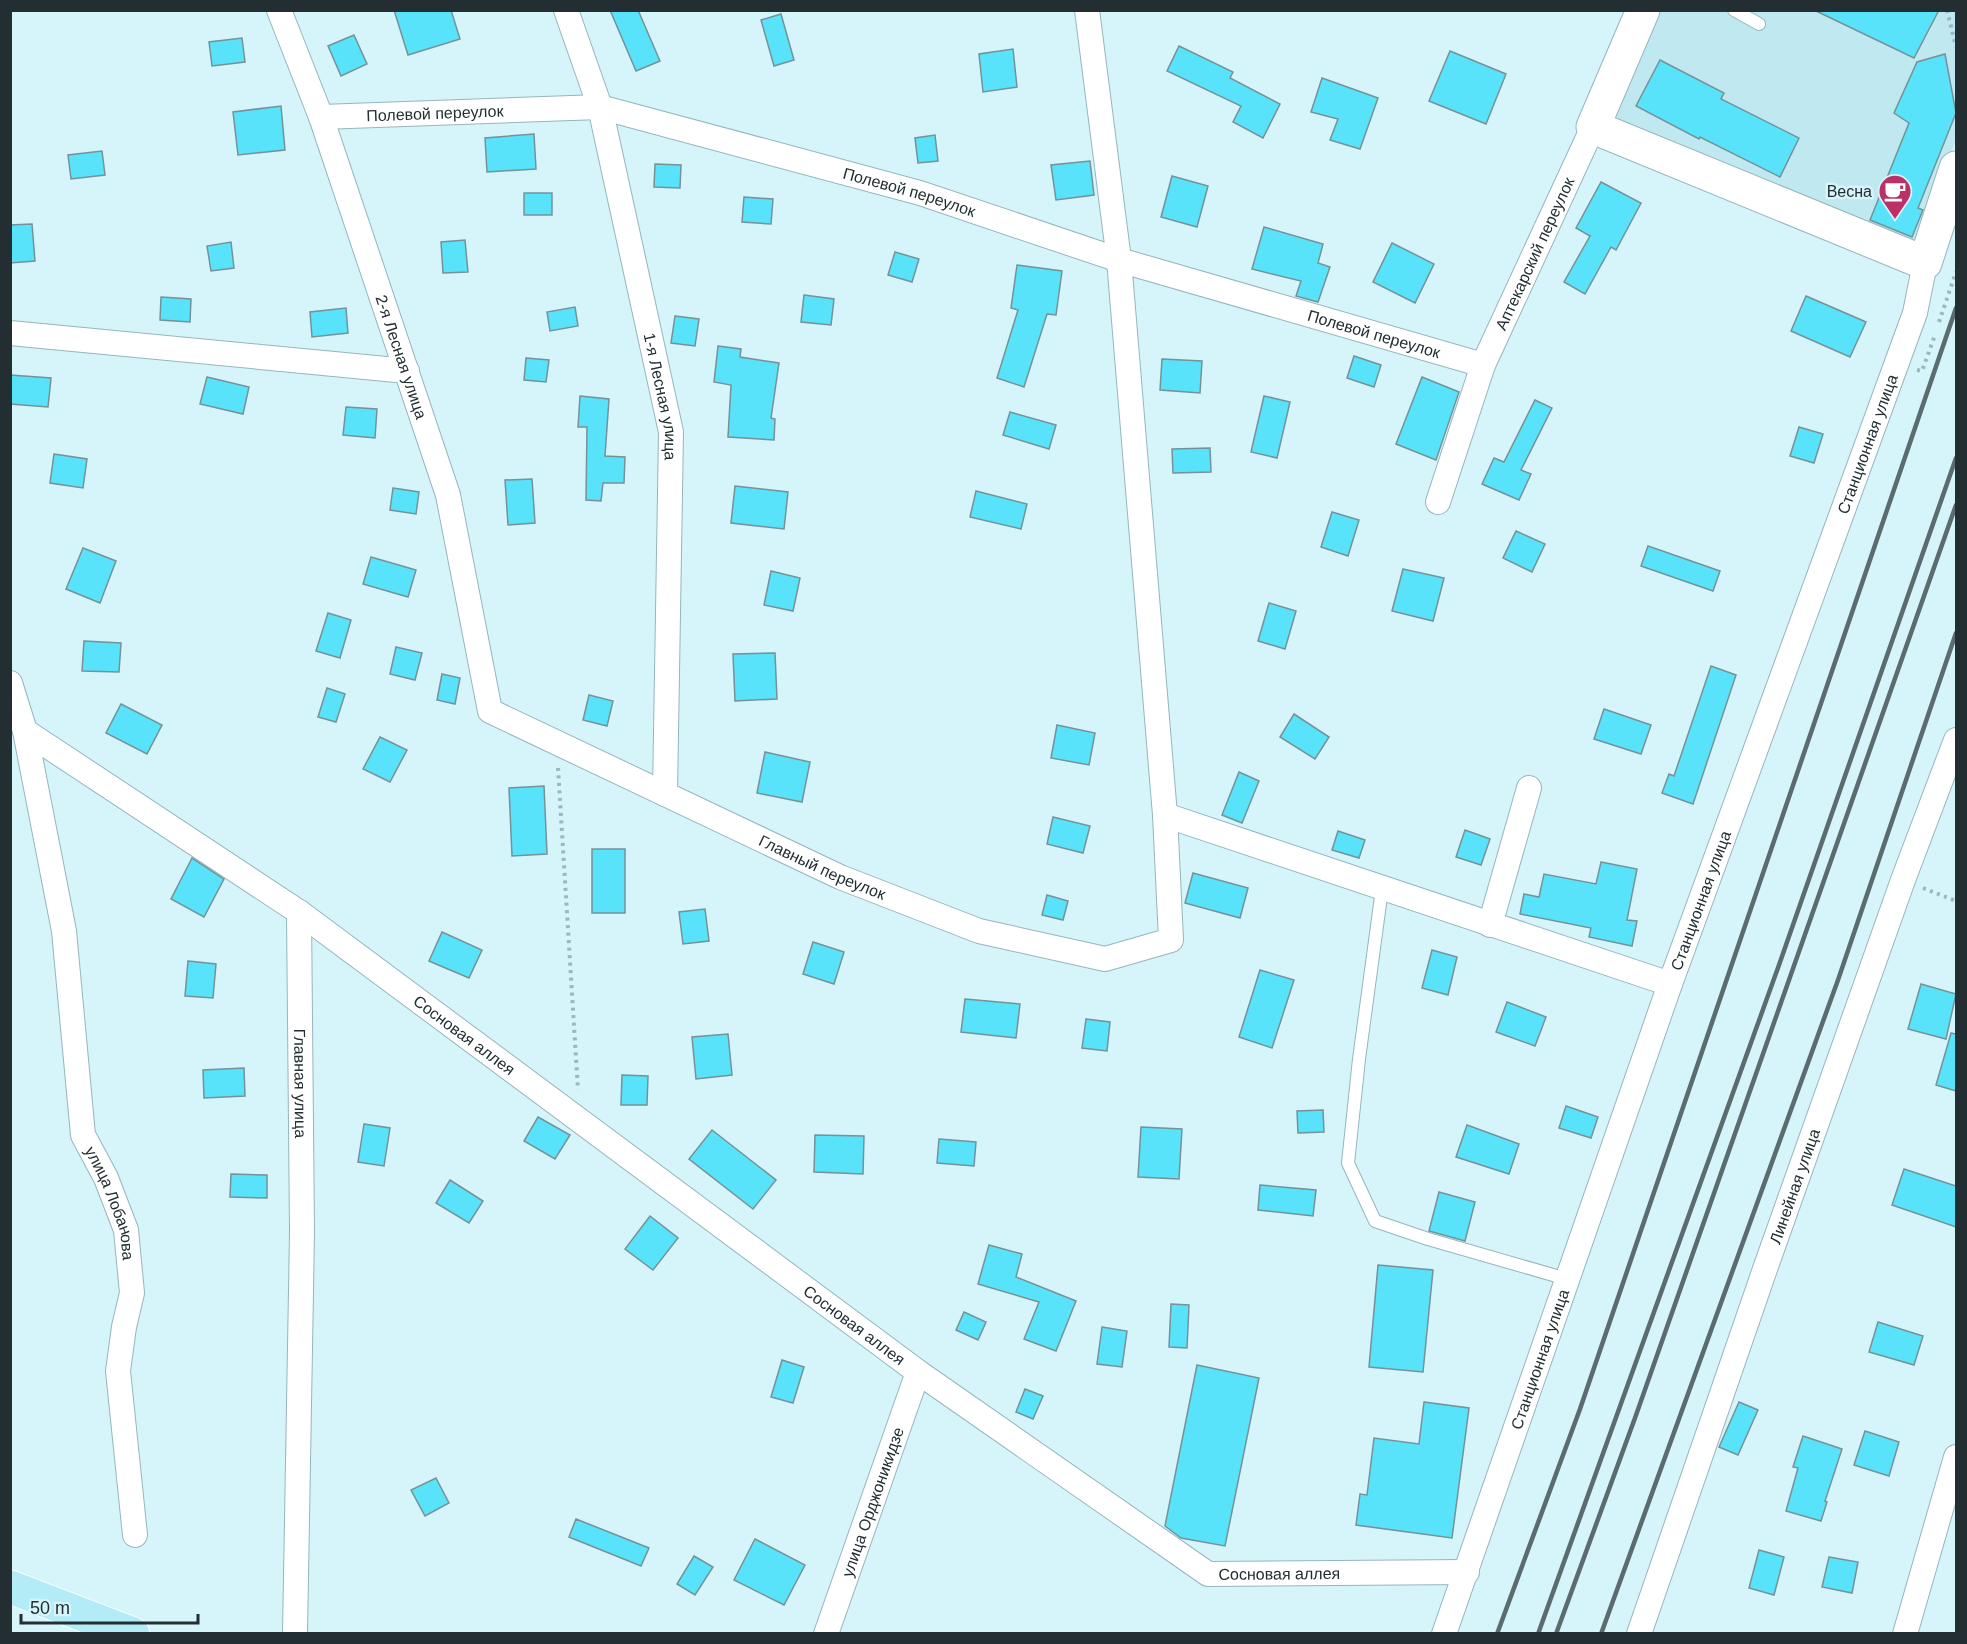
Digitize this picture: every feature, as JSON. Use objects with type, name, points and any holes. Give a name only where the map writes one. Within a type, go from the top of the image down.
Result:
[{"type":"main road","points":[[10,1587],[133,1634]]},
{"type":"street","name":"2-я Лесная улица","points":[[279,10],[321,117],[448,495],[490,711]]},
{"type":"street","name":"1-я Лесная улица","points":[[566,10],[600,107],[671,432],[665,794]]},
{"type":"street","points":[[1087,10],[1119,260],[1165,815],[1670,984]]},
{"type":"street","name":"Аптекарский переулок","points":[[1438,502],[1484,365],[1593,128],[1643,10]]},
{"type":"street","name":"Полевой переулок","points":[[321,117],[600,107],[920,194],[1119,260],[1484,365]]},
{"type":"street","points":[[1593,128],[1925,263]]},
{"type":"street","name":"Станционная улица","points":[[1444,1634],[1670,984],[1915,313],[1925,263],[1956,168]]},
{"type":"street","points":[[10,333],[407,371]]},
{"type":"street","points":[[10,684],[25,731],[298,912]]},
{"type":"street","name":"Главный переулок","points":[[490,711],[840,877],[979,931],[1105,959],[1171,940],[1165,815]]},
{"type":"street","name":"улица Лобанова","points":[[25,731],[64,931],[82,1135],[106,1178],[126,1230],[132,1293],[124,1327],[118,1371],[135,1535]]},
{"type":"street","name":"Линейная улица","points":[[1639,1634],[1765,1269],[1903,880],[1956,740]]},
{"type":"street","points":[[1490,925],[1529,788]]},
{"type":"street","name":"Сосновая аллея","points":[[298,912],[918,1372],[1208,1574],[1467,1572]]},
{"type":"street","name":"Главная улица","points":[[295,1634],[302,1233],[298,912]]},
{"type":"street","name":"улица Орджоникидзе","points":[[826,1634],[918,1372]]},
{"type":"street","points":[[1905,1634],[1956,1457]]},
{"type":"lane","points":[[1734,10],[1760,24]]},
{"type":"lane","points":[[1382,889],[1359,1059],[1348,1163],[1375,1221],[1428,1239],[1567,1279]]},
{"type":"path","points":[[1947,10],[1956,47]]},
{"type":"path","points":[[1939,323],[1956,272]]},
{"type":"path","points":[[1922,371],[1936,333]]},
{"type":"path","points":[[556,742],[580,1121]]},
{"type":"path","points":[[1903,880],[1956,901]]},
{"type":"shaded area","points":[[1657,11],[1956,11],[1956,138],[1920,251],[1607,121]]},
{"type":"building","points":[[394,10],[451,10],[460,39],[408,55]]},
{"type":"building","points":[[610,10],[638,10],[660,61],[636,71]]},
{"type":"building","points":[[1814,10],[1939,10],[1914,58]]},
{"type":"building","points":[[781,14],[794,60],[774,66],[761,20]]},
{"type":"building","points":[[354,35],[367,64],[341,76],[328,46]]},
{"type":"building","points":[[242,38],[245,62],[212,66],[209,42]]},
{"type":"building","points":[[1179,46],[1233,72],[1230,78],[1280,104],[1263,138],[1233,122],[1241,106],[1167,71]]},
{"type":"building","points":[[1013,49],[1017,87],[983,92],[979,54]]},
{"type":"building","points":[[1450,51],[1506,74],[1486,124],[1429,101]]},
{"type":"building","points":[[1945,54],[1956,113],[1918,208],[1923,210],[1912,237],[1870,220],[1909,123],[1894,113],[1917,62]]},
{"type":"building","points":[[1660,60],[1724,93],[1721,99],[1799,138],[1780,177],[1636,106]]},
{"type":"building","points":[[1322,78],[1378,98],[1360,149],[1330,140],[1338,119],[1311,112]]},
{"type":"building","points":[[281,106],[285,150],[238,155],[233,112]]},
{"type":"building","points":[[534,134],[536,169],[487,172],[485,138]]},
{"type":"building","points":[[935,135],[938,161],[918,163],[915,138]]},
{"type":"building","points":[[102,151],[105,175],[71,179],[68,155]]},
{"type":"building","points":[[1090,161],[1094,195],[1056,200],[1051,165]]},
{"type":"building","points":[[655,164],[681,165],[680,188],[654,187]]},
{"type":"building","points":[[1172,176],[1208,186],[1197,227],[1161,217]]},
{"type":"building","points":[[1601,182],[1641,203],[1616,250],[1611,247],[1585,294],[1564,282],[1590,236],[1576,228]]},
{"type":"building","points":[[524,193],[552,193],[552,215],[524,215]]},
{"type":"building","points":[[744,197],[773,199],[771,224],[742,222]]},
{"type":"building","points":[[32,224],[35,261],[10,263],[10,225]]},
{"type":"building","points":[[1264,227],[1323,244],[1318,263],[1330,267],[1318,302],[1296,296],[1301,281],[1252,269]]},
{"type":"building","points":[[465,240],[468,272],[443,273],[441,242]]},
{"type":"building","points":[[231,242],[234,268],[211,271],[207,246]]},
{"type":"building","points":[[1392,243],[1434,264],[1415,303],[1373,282]]},
{"type":"building","points":[[895,252],[919,259],[912,282],[888,275]]},
{"type":"building","points":[[1017,265],[1062,271],[1056,315],[1047,314],[1024,387],[997,378],[1018,310],[1011,308]]},
{"type":"building","points":[[804,295],[834,299],[831,325],[801,322]]},
{"type":"building","points":[[1806,296],[1866,322],[1850,357],[1791,331]]},
{"type":"building","points":[[161,297],[191,299],[190,322],[160,320]]},
{"type":"building","points":[[575,307],[578,326],[550,331],[547,312]]},
{"type":"building","points":[[346,308],[348,333],[312,337],[310,312]]},
{"type":"building","points":[[675,316],[699,319],[695,346],[671,343]]},
{"type":"building","points":[[718,346],[741,349],[740,357],[779,363],[771,418],[775,419],[774,440],[728,437],[731,385],[714,382]]},
{"type":"building","points":[[1354,356],[1381,365],[1374,387],[1347,378]]},
{"type":"building","points":[[526,358],[549,360],[546,382],[524,380]]},
{"type":"building","points":[[1162,359],[1202,361],[1200,393],[1160,390]]},
{"type":"building","points":[[10,375],[51,378],[48,407],[10,404]]},
{"type":"building","points":[[207,377],[249,387],[243,414],[200,404]]},
{"type":"building","points":[[1422,377],[1459,392],[1436,460],[1396,444]]},
{"type":"building","points":[[580,396],[609,399],[605,456],[625,457],[624,483],[603,483],[601,501],[586,500],[587,427],[578,427]]},
{"type":"building","points":[[1264,396],[1290,402],[1277,458],[1251,452]]},
{"type":"building","points":[[1535,400],[1552,408],[1521,470],[1531,474],[1519,500],[1482,484],[1494,458],[1504,462]]},
{"type":"building","points":[[346,407],[377,409],[375,438],[343,435]]},
{"type":"building","points":[[1010,412],[1056,425],[1049,449],[1003,435]]},
{"type":"building","points":[[1799,427],[1823,434],[1814,463],[1790,456]]},
{"type":"building","points":[[1210,448],[1211,472],[1173,473],[1172,449]]},
{"type":"building","points":[[54,454],[87,459],[83,488],[50,483]]},
{"type":"building","points":[[532,479],[535,523],[508,525],[505,480]]},
{"type":"building","points":[[735,486],[788,492],[784,529],[731,523]]},
{"type":"building","points":[[393,488],[419,492],[416,514],[390,510]]},
{"type":"building","points":[[976,491],[1027,504],[1021,529],[970,517]]},
{"type":"building","points":[[1332,512],[1359,520],[1348,556],[1321,547]]},
{"type":"building","points":[[1516,531],[1545,544],[1532,572],[1503,558]]},
{"type":"building","points":[[1648,546],[1720,571],[1713,591],[1641,566]]},
{"type":"building","points":[[83,548],[116,561],[100,603],[66,589]]},
{"type":"building","points":[[371,557],[416,570],[408,597],[363,584]]},
{"type":"building","points":[[1403,569],[1444,578],[1433,621],[1392,611]]},
{"type":"building","points":[[771,571],[800,578],[793,611],[764,605]]},
{"type":"building","points":[[1269,603],[1296,611],[1285,649],[1258,641]]},
{"type":"building","points":[[328,613],[351,620],[340,658],[316,651]]},
{"type":"building","points":[[84,641],[121,643],[119,672],[82,671]]},
{"type":"building","points":[[396,647],[422,653],[415,680],[390,674]]},
{"type":"building","points":[[775,653],[777,699],[735,701],[733,654]]},
{"type":"building","points":[[1711,666],[1736,675],[1693,804],[1662,793],[1669,774],[1674,776]]},
{"type":"building","points":[[442,674],[460,678],[455,704],[437,700]]},
{"type":"building","points":[[327,688],[345,694],[336,722],[318,717]]},
{"type":"building","points":[[589,695],[613,701],[607,726],[583,720]]},
{"type":"building","points":[[121,704],[162,725],[147,754],[106,733]]},
{"type":"building","points":[[1604,709],[1651,725],[1641,754],[1594,739]]},
{"type":"building","points":[[1294,714],[1329,737],[1315,759],[1280,737]]},
{"type":"building","points":[[1057,725],[1095,733],[1089,765],[1051,758]]},
{"type":"building","points":[[380,737],[407,750],[390,782],[363,769]]},
{"type":"building","points":[[765,752],[810,762],[802,802],[757,793]]},
{"type":"building","points":[[1239,772],[1259,781],[1242,823],[1222,815]]},
{"type":"building","points":[[544,786],[547,854],[512,856],[509,788]]},
{"type":"building","points":[[1053,817],[1090,826],[1083,853],[1047,844]]},
{"type":"building","points":[[1465,830],[1490,839],[1481,865],[1456,857]]},
{"type":"building","points":[[1338,831],[1365,840],[1359,858],[1332,850]]},
{"type":"building","points":[[592,849],[625,849],[625,913],[592,913]]},
{"type":"building","points":[[192,858],[224,879],[204,917],[171,899]]},
{"type":"building","points":[[1601,862],[1637,869],[1627,920],[1637,921],[1632,946],[1589,937],[1591,928],[1520,914],[1524,894],[1539,897],[1544,874],[1596,884]]},
{"type":"building","points":[[1193,873],[1248,888],[1240,918],[1185,903]]},
{"type":"building","points":[[1047,895],[1068,901],[1063,920],[1042,915]]},
{"type":"building","points":[[705,909],[709,941],[683,944],[679,912]]},
{"type":"building","points":[[442,932],[482,950],[469,978],[429,961]]},
{"type":"building","points":[[813,942],[844,952],[834,984],[803,974]]},
{"type":"building","points":[[1432,950],[1457,957],[1448,995],[1422,988]]},
{"type":"building","points":[[188,961],[216,964],[213,998],[185,996]]},
{"type":"building","points":[[1260,970],[1294,980],[1272,1048],[1239,1037]]},
{"type":"building","points":[[1921,984],[1956,994],[1946,1039],[1908,1029]]},
{"type":"building","points":[[965,999],[1020,1004],[1016,1038],[961,1032]]},
{"type":"building","points":[[1507,1002],[1546,1017],[1535,1046],[1496,1032]]},
{"type":"building","points":[[1086,1019],[1110,1022],[1107,1051],[1082,1048]]},
{"type":"building","points":[[1951,1033],[1956,1034],[1956,1091],[1936,1085]]},
{"type":"building","points":[[728,1034],[732,1075],[696,1079],[692,1037]]},
{"type":"building","points":[[244,1068],[245,1096],[204,1098],[203,1070]]},
{"type":"building","points":[[622,1075],[648,1076],[647,1105],[621,1105]]},
{"type":"building","points":[[1566,1106],[1598,1117],[1591,1138],[1559,1128]]},
{"type":"building","points":[[1323,1110],[1324,1132],[1298,1133],[1297,1111]]},
{"type":"building","points":[[538,1117],[570,1135],[555,1159],[524,1141]]},
{"type":"building","points":[[364,1124],[390,1128],[384,1166],[358,1162]]},
{"type":"building","points":[[1467,1125],[1519,1144],[1509,1174],[1456,1157]]},
{"type":"building","points":[[1141,1127],[1182,1129],[1179,1179],[1138,1177]]},
{"type":"building","points":[[712,1130],[776,1180],[753,1209],[689,1159]]},
{"type":"building","points":[[815,1135],[864,1136],[863,1174],[814,1172]]},
{"type":"building","points":[[939,1139],[976,1142],[974,1166],[937,1163]]},
{"type":"building","points":[[1904,1169],[1956,1186],[1956,1227],[1892,1205]]},
{"type":"building","points":[[231,1174],[267,1175],[267,1198],[230,1197]]},
{"type":"building","points":[[450,1180],[483,1201],[469,1223],[436,1203]]},
{"type":"building","points":[[1260,1185],[1316,1190],[1313,1216],[1258,1210]]},
{"type":"building","points":[[1439,1192],[1475,1202],[1465,1241],[1429,1231]]},
{"type":"building","points":[[650,1216],[678,1238],[653,1270],[625,1249]]},
{"type":"building","points":[[989,1245],[1022,1254],[1016,1277],[1076,1301],[1056,1351],[1024,1339],[1039,1302],[978,1284]]},
{"type":"building","points":[[1378,1265],[1433,1270],[1423,1372],[1369,1367]]},
{"type":"building","points":[[1171,1304],[1189,1305],[1187,1348],[1169,1347]]},
{"type":"building","points":[[964,1312],[986,1322],[978,1340],[956,1330]]},
{"type":"building","points":[[1878,1322],[1923,1336],[1914,1365],[1869,1352]]},
{"type":"building","points":[[1102,1327],[1127,1331],[1122,1367],[1097,1364]]},
{"type":"building","points":[[782,1360],[804,1367],[793,1403],[771,1397]]},
{"type":"building","points":[[1197,1365],[1259,1378],[1225,1546],[1181,1538],[1165,1526]]},
{"type":"building","points":[[1025,1389],[1043,1396],[1033,1419],[1016,1412]]},
{"type":"building","points":[[1424,1402],[1469,1408],[1452,1538],[1356,1525],[1360,1494],[1367,1495],[1374,1438],[1419,1444]]},
{"type":"building","points":[[1739,1402],[1758,1410],[1738,1455],[1719,1447]]},
{"type":"building","points":[[1865,1431],[1899,1442],[1889,1476],[1854,1465]]},
{"type":"building","points":[[1803,1436],[1842,1449],[1821,1521],[1786,1511],[1798,1468],[1793,1467]]},
{"type":"building","points":[[436,1478],[449,1503],[425,1516],[411,1490]]},
{"type":"building","points":[[576,1519],[649,1548],[641,1566],[569,1537]]},
{"type":"building","points":[[755,1539],[805,1565],[784,1605],[734,1580]]},
{"type":"building","points":[[1759,1550],[1784,1557],[1774,1595],[1749,1588]]},
{"type":"building","points":[[694,1556],[713,1567],[695,1595],[677,1584]]},
{"type":"building","points":[[1829,1557],[1858,1562],[1852,1593],[1822,1587]]},
{"type":"railway","points":[[1497,1634],[1580,1409],[1956,308]]},
{"type":"railway","points":[[1538,1634],[1779,965],[1956,458]]},
{"type":"railway","points":[[1556,1634],[1635,1418],[1956,505]]},
{"type":"railway","points":[[1601,1634],[1838,980],[1956,633]]},
{"type":"place","name":"Весна","points":[[1895,220]]}]
